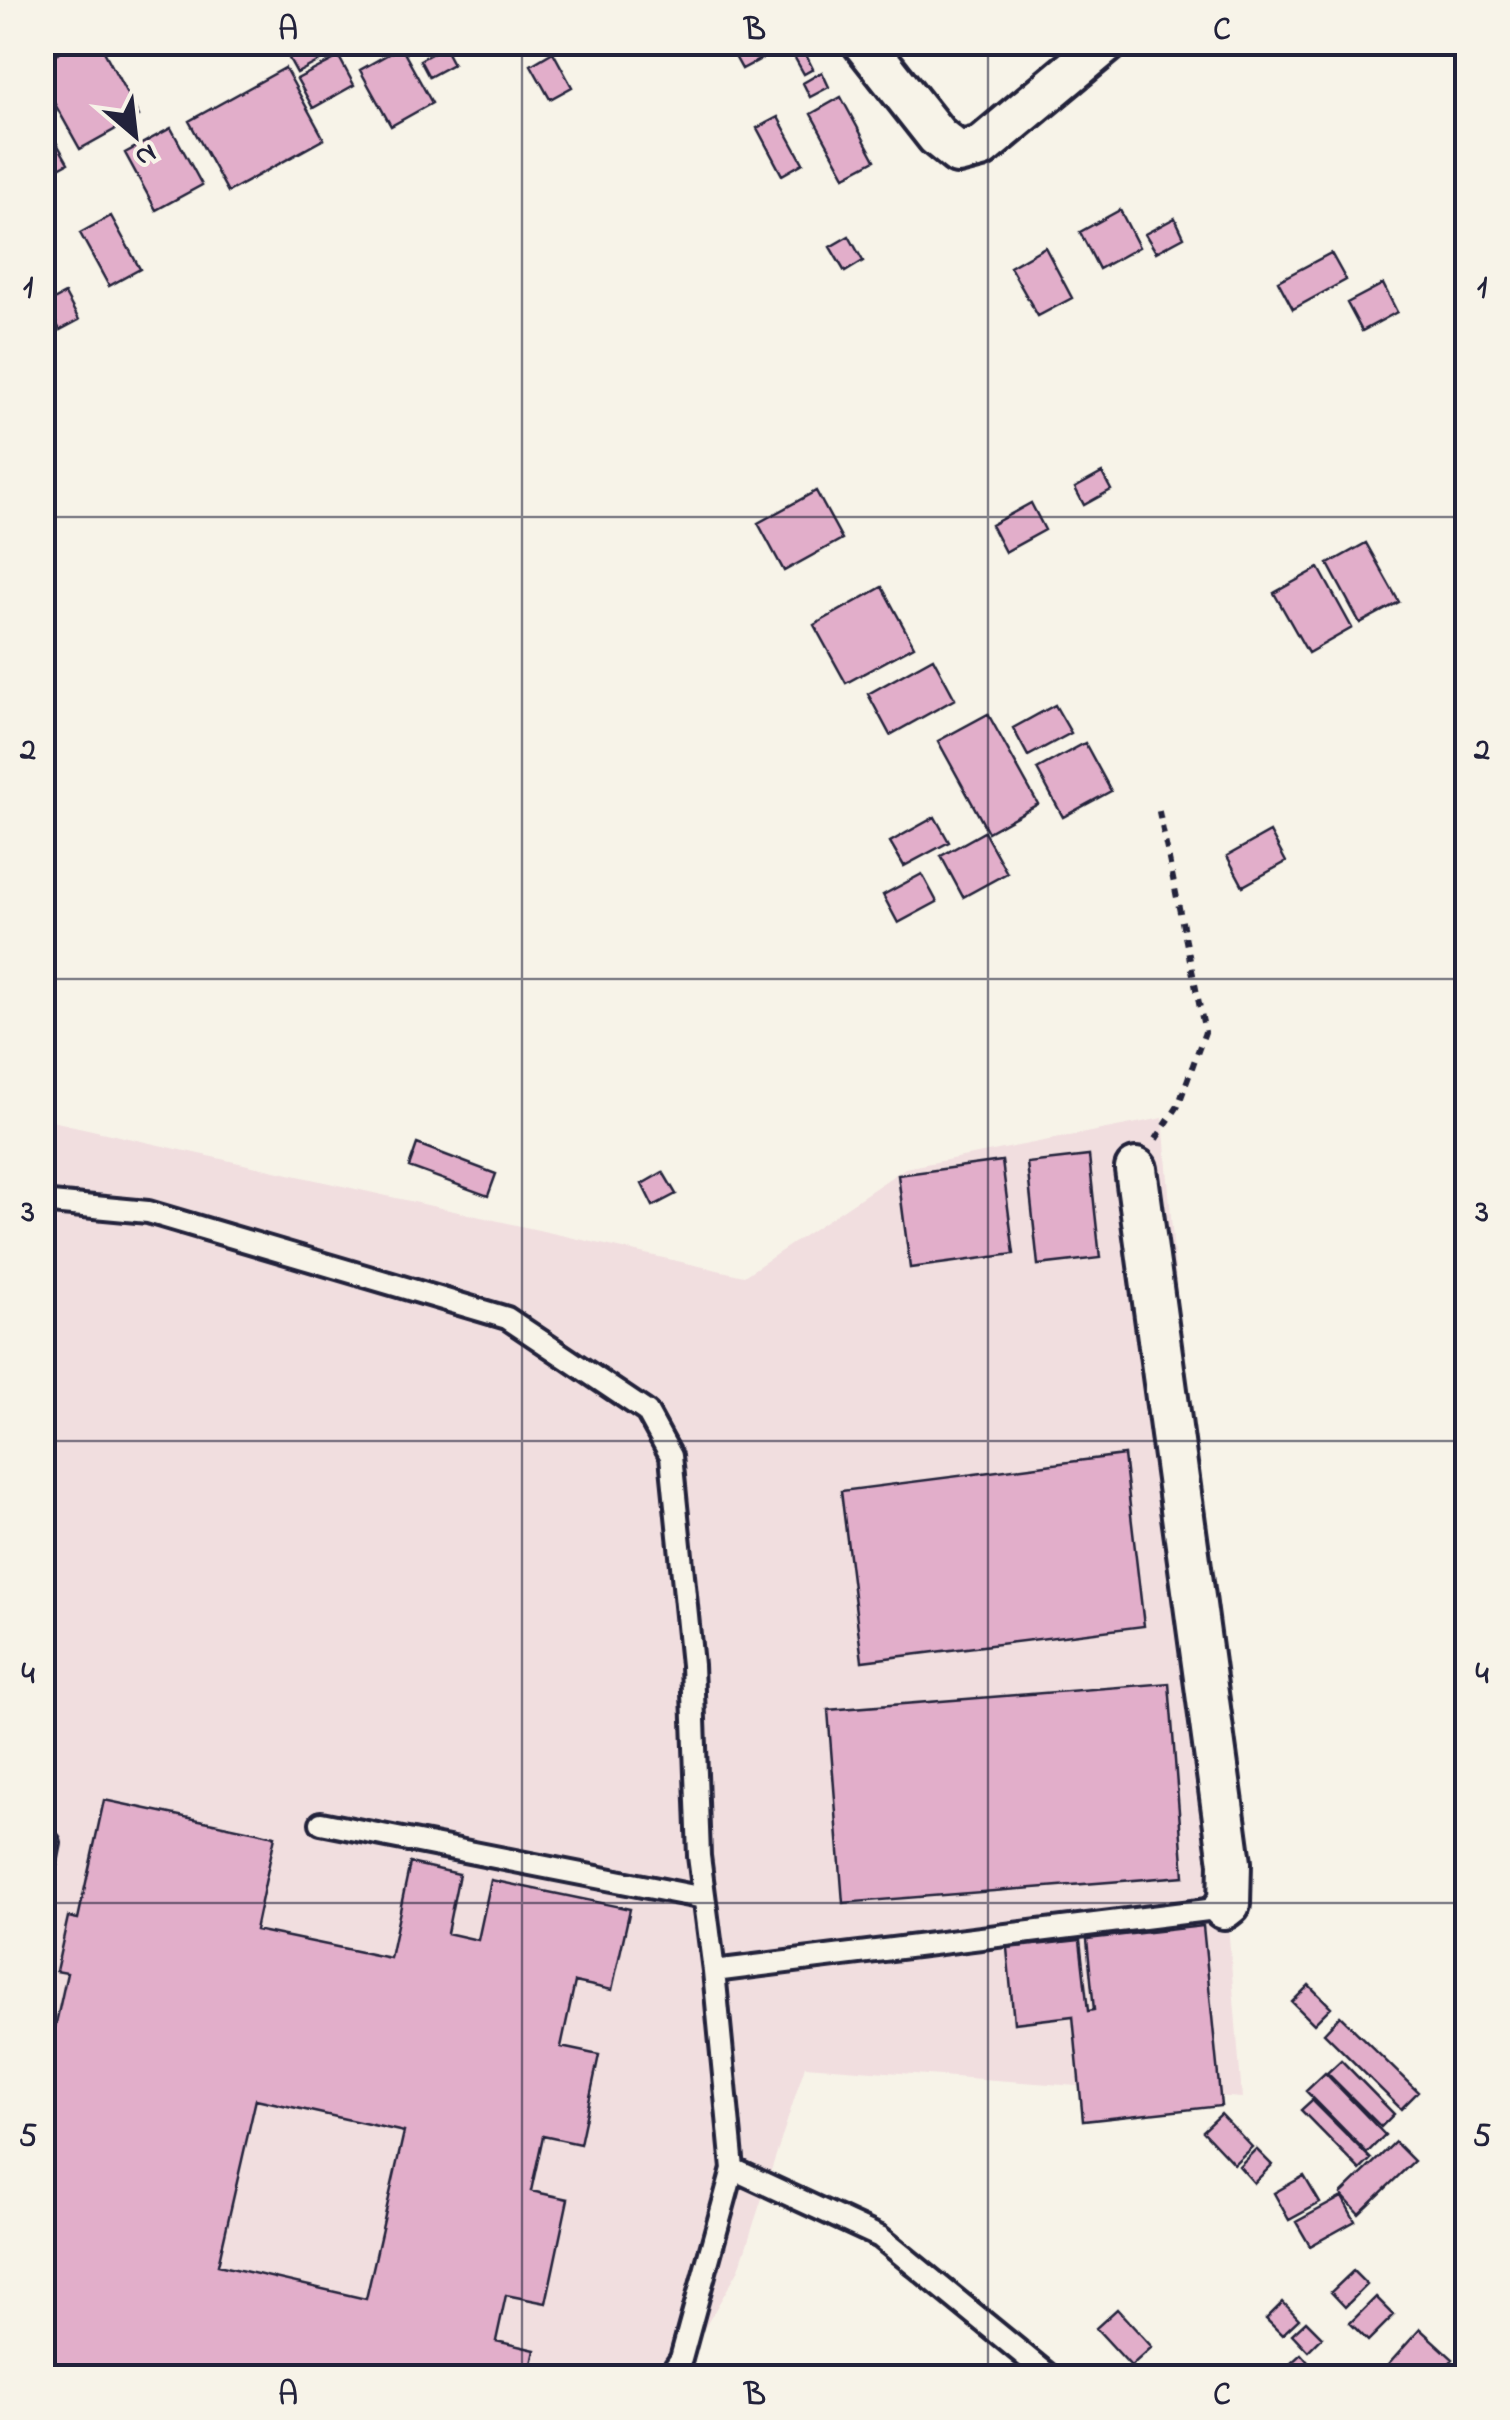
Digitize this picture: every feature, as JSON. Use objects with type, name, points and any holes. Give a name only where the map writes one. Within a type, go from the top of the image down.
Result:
[{"type":"street","points":[[862,42],[936,136],[958,153],[982,147],[1106,42]]},
{"type":"street","points":[[1136,1169],[1230,1863],[1229,1904],[1224,1908]]},
{"type":"lane","points":[[42,1208],[52,1202],[148,1212],[507,1318],[647,1412],[672,1456],[692,1665],[704,1898],[733,2169],[681,2359],[668,2378]]},
{"type":"lane","points":[[320,1824],[704,1898]]},
{"type":"lane","points":[[42,1842],[49,1843],[42,1878]]},
{"type":"lane","points":[[714,1971],[1224,1908]]},
{"type":"lane","points":[[733,2169],[880,2237],[1052,2378]]},
{"type":"path","points":[[1136,1169],[1178,1106],[1206,1032],[1158,807]]},
{"type":"shaded area","points":[[1163,1118],[1242,2098],[805,2066],[739,2269],[676,2377],[43,2378],[43,1119],[744,1276],[905,1168]]},
{"type":"building","points":[[77,42],[99,42],[139,116],[80,149],[42,81],[42,62]]},
{"type":"building","points":[[280,42],[317,42],[325,58],[297,73]]},
{"type":"building","points":[[369,42],[395,42],[375,53]]},
{"type":"building","points":[[727,42],[769,42],[774,52],[742,69]]},
{"type":"building","points":[[801,45],[813,69],[804,74],[791,51]]},
{"type":"building","points":[[401,47],[432,103],[391,126],[360,70]]},
{"type":"building","points":[[444,47],[453,64],[429,77],[420,60]]},
{"type":"building","points":[[553,52],[572,87],[550,99],[531,65]]},
{"type":"building","points":[[339,57],[354,85],[313,108],[297,79]]},
{"type":"building","points":[[285,68],[324,139],[228,192],[189,121]]},
{"type":"building","points":[[822,72],[829,87],[810,97],[803,83]]},
{"type":"building","points":[[841,97],[875,160],[845,176],[811,114]]},
{"type":"building","points":[[778,117],[803,163],[782,175],[757,128]]},
{"type":"building","points":[[171,128],[202,185],[156,210],[125,153]]},
{"type":"building","points":[[51,133],[68,163],[42,177],[42,138]]},
{"type":"building","points":[[1120,210],[1139,247],[1099,269],[1080,232]]},
{"type":"building","points":[[111,216],[140,269],[109,286],[80,233]]},
{"type":"building","points":[[1175,218],[1184,237],[1156,252],[1145,234]]},
{"type":"building","points":[[849,236],[863,261],[845,272],[830,247]]},
{"type":"building","points":[[1045,247],[1072,298],[1038,316],[1010,267]]},
{"type":"building","points":[[1331,253],[1346,280],[1293,309],[1278,281]]},
{"type":"building","points":[[1383,284],[1397,312],[1362,331],[1347,303]]},
{"type":"building","points":[[65,294],[79,320],[60,330],[46,304]]},
{"type":"building","points":[[42,386],[55,409],[42,416]]},
{"type":"building","points":[[1102,473],[1111,490],[1084,505],[1075,488]]},
{"type":"building","points":[[816,491],[842,539],[784,571],[758,523]]},
{"type":"building","points":[[1031,503],[1045,530],[1005,552],[991,525]]},
{"type":"building","points":[[1366,543],[1399,602],[1360,623],[1328,564]]},
{"type":"building","points":[[1319,568],[1352,628],[1308,653],[1274,593]]},
{"type":"building","points":[[882,587],[914,646],[846,683],[814,625]]},
{"type":"building","points":[[933,658],[955,699],[890,735],[868,694]]},
{"type":"building","points":[[1055,705],[1071,733],[1028,756],[1013,728]]},
{"type":"building","points":[[988,714],[1038,804],[988,832],[938,741]]},
{"type":"building","points":[[1085,743],[1111,791],[1063,817],[1037,769]]},
{"type":"building","points":[[935,817],[949,842],[904,866],[890,842]]},
{"type":"building","points":[[984,832],[1007,873],[963,897],[941,856]]},
{"type":"building","points":[[1270,832],[1286,862],[1243,886],[1227,856]]},
{"type":"building","points":[[922,874],[937,902],[898,923],[883,895]]},
{"type":"building","points":[[417,1144],[496,1174],[488,1196],[409,1167]]},
{"type":"building","points":[[1089,1156],[1100,1258],[1038,1265],[1027,1163]]},
{"type":"building","points":[[1002,1161],[1014,1254],[910,1268],[898,1175]]},
{"type":"building","points":[[663,1172],[676,1194],[653,1206],[642,1184]]},
{"type":"building","points":[[1124,1455],[1144,1626],[862,1661],[841,1491]]},
{"type":"building","points":[[1169,1683],[1184,1876],[843,1903],[828,1710]]},
{"type":"building","points":[[104,1800],[275,1836],[255,1930],[390,1958],[410,1863],[459,1874],[447,1933],[478,1940],[491,1880],[630,1909],[612,1990],[575,1982],[561,2047],[599,2055],[580,2144],[543,2136],[531,2191],[568,2199],[546,2303],[506,2295],[496,2341],[535,2350],[529,2378],[42,2376],[42,2087],[67,1973],[56,1971],[68,1917],[78,1919]],"holes":[[[256,2099],[404,2132],[366,2299],[218,2265]]]},
{"type":"building","points":[[1203,1926],[1221,2106],[1083,2121],[1073,2016],[1014,2023],[1007,1948],[1080,1940],[1088,2011],[1094,2010],[1087,1939]]},
{"type":"building","points":[[1309,1985],[1331,2007],[1314,2024],[1292,2002]]},
{"type":"building","points":[[1340,2016],[1418,2092],[1401,2109],[1324,2033]]},
{"type":"building","points":[[1341,2060],[1394,2114],[1381,2127],[1327,2073]]},
{"type":"building","points":[[1325,2073],[1385,2135],[1367,2153],[1306,2091]]},
{"type":"building","points":[[1312,2100],[1371,2159],[1360,2170],[1301,2110]]},
{"type":"building","points":[[1221,2114],[1252,2147],[1234,2164],[1203,2131]]},
{"type":"building","points":[[1395,2142],[1414,2161],[1359,2214],[1341,2194]]},
{"type":"building","points":[[1256,2149],[1272,2165],[1254,2183],[1239,2166]]},
{"type":"building","points":[[1304,2176],[1320,2203],[1289,2220],[1274,2193]]},
{"type":"building","points":[[1342,2197],[1355,2221],[1310,2246],[1296,2222]]},
{"type":"building","points":[[1353,2271],[1367,2285],[1345,2307],[1331,2292]]},
{"type":"building","points":[[1376,2297],[1394,2315],[1368,2341],[1350,2323]]},
{"type":"building","points":[[1283,2302],[1299,2319],[1282,2335],[1266,2319]]},
{"type":"building","points":[[1117,2309],[1152,2347],[1131,2366],[1096,2328]]},
{"type":"building","points":[[1306,2321],[1322,2337],[1308,2351],[1292,2334]]},
{"type":"building","points":[[1420,2329],[1453,2359],[1436,2378],[1384,2378],[1380,2374]]},
{"type":"building","points":[[1301,2354],[1322,2378],[1285,2378],[1280,2373]]}]
